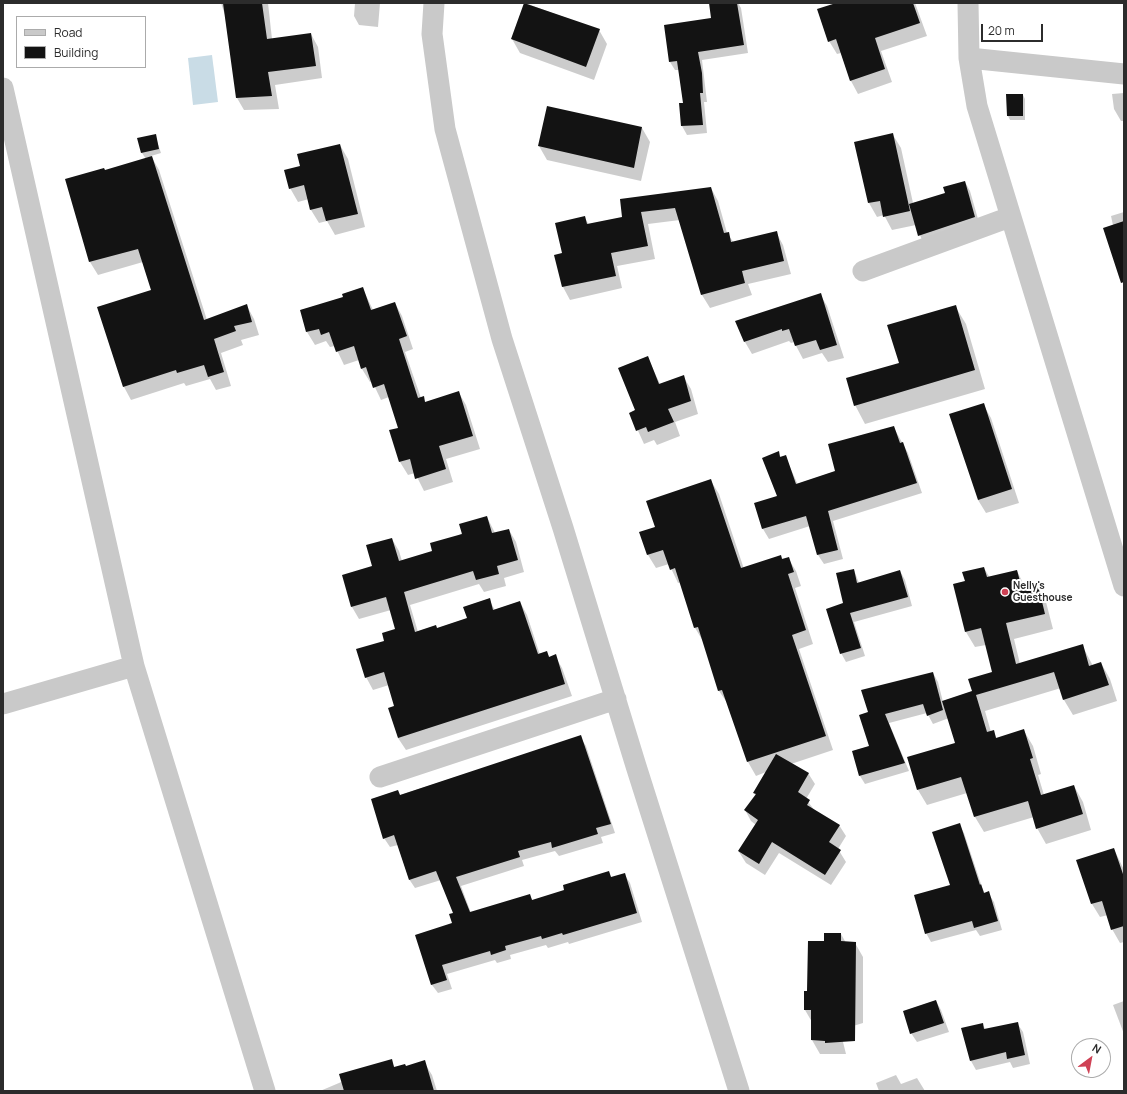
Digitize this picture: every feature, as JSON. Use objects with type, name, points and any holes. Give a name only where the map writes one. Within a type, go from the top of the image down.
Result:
[{"type":"street","points":[[434,3],[432,34],[445,129],[502,339],[563,528],[739,1091]]},
{"type":"street","points":[[968,3],[969,58],[977,106],[1124,586]]},
{"type":"street","points":[[969,58],[1124,74]]},
{"type":"street","points":[[3,88],[134,666],[265,1091]]},
{"type":"street","points":[[863,271],[1010,217]]},
{"type":"street","points":[[3,704],[134,666]]},
{"type":"street","points":[[380,777],[616,699]]},
{"type":"water","points":[[212,55],[218,102],[193,105],[188,58]]},
{"type":"building","points":[[223,3],[262,3],[267,39],[311,33],[316,66],[268,72],[272,96],[236,98]]},
{"type":"building","points":[[524,3],[600,29],[586,67],[511,39]]},
{"type":"building","points":[[709,3],[737,3],[744,45],[698,52],[702,73],[703,93],[700,93],[703,125],[681,126],[679,103],[683,103],[677,61],[669,62],[664,25],[711,18]]},
{"type":"building","points":[[836,3],[913,3],[920,23],[875,38],[885,69],[850,81],[836,39],[828,42],[817,9]]},
{"type":"building","points":[[1006,94],[1023,94],[1023,116],[1007,116]]},
{"type":"building","points":[[547,106],[642,127],[634,168],[538,146]]},
{"type":"building","points":[[893,133],[910,211],[883,217],[880,201],[868,203],[854,142]]},
{"type":"building","points":[[156,134],[159,149],[141,153],[137,138]]},
{"type":"building","points":[[340,144],[358,214],[326,221],[322,207],[310,210],[304,185],[289,189],[284,170],[300,166],[297,154]]},
{"type":"building","points":[[152,156],[204,320],[247,304],[252,322],[234,326],[236,331],[214,339],[224,372],[208,377],[204,365],[177,373],[176,370],[123,387],[97,307],[151,290],[138,249],[89,262],[65,179],[104,168],[105,170]]},
{"type":"building","points":[[965,181],[975,217],[918,236],[909,204],[945,193],[943,187]]},
{"type":"building","points":[[711,187],[724,233],[729,232],[731,242],[777,231],[784,261],[742,271],[745,283],[701,295],[675,208],[641,212],[648,246],[611,253],[616,276],[562,287],[554,255],[562,253],[555,223],[585,216],[587,224],[622,217],[620,199]]},
{"type":"building","points":[[1124,221],[1124,282],[1121,283],[1103,228]]},
{"type":"building","points":[[363,287],[371,310],[395,302],[407,336],[399,339],[418,398],[424,396],[425,402],[459,391],[473,436],[439,446],[446,469],[415,479],[410,459],[399,462],[389,430],[398,428],[384,384],[373,388],[366,367],[361,369],[354,346],[336,352],[329,332],[321,335],[319,329],[306,332],[300,310],[343,297],[342,294]]},
{"type":"building","points":[[821,293],[837,345],[820,350],[816,340],[795,346],[789,329],[782,331],[782,329],[744,342],[735,321]]},
{"type":"building","points":[[956,305],[975,370],[854,406],[846,378],[899,363],[887,325]]},
{"type":"building","points":[[648,356],[659,384],[684,375],[691,401],[668,409],[674,422],[648,432],[646,427],[636,431],[629,413],[635,410],[618,368]]},
{"type":"building","points":[[984,403],[1012,489],[978,500],[949,414]]},
{"type":"building","points":[[894,426],[900,443],[903,442],[917,483],[828,511],[838,550],[817,555],[806,516],[762,529],[754,503],[777,496],[762,458],[779,451],[780,457],[786,455],[796,484],[835,471],[828,444]]},
{"type":"building","points":[[711,479],[741,568],[781,555],[782,559],[789,557],[794,572],[788,574],[806,630],[792,635],[826,736],[747,762],[722,690],[718,691],[698,627],[694,628],[675,568],[670,570],[663,550],[647,555],[639,532],[655,527],[646,501]]},
{"type":"building","points":[[487,516],[492,533],[509,529],[518,560],[497,566],[499,574],[476,580],[473,571],[404,592],[415,632],[436,625],[437,628],[467,618],[463,607],[490,598],[493,610],[520,601],[538,654],[547,651],[549,657],[556,654],[565,684],[398,738],[388,708],[394,706],[384,672],[365,678],[356,649],[384,641],[382,633],[395,629],[386,597],[351,607],[342,575],[372,566],[366,545],[392,538],[399,561],[432,551],[430,543],[462,534],[459,524]]},
{"type":"building","points":[[984,567],[987,577],[1017,570],[1022,589],[1038,585],[1045,614],[1006,623],[1016,664],[1083,644],[1089,666],[1101,662],[1109,685],[1063,700],[1054,672],[976,695],[987,732],[994,730],[996,738],[1024,729],[1033,758],[1030,759],[1041,795],[1074,785],[1083,814],[1036,829],[1028,801],[974,817],[961,777],[917,790],[907,757],[955,743],[942,701],[972,691],[968,679],[992,672],[981,628],[965,632],[953,584],[965,581],[962,572]]},
{"type":"building","points":[[854,569],[857,583],[900,570],[908,597],[850,613],[861,648],[840,654],[826,609],[843,603],[836,573]]},
{"type":"building","points":[[933,672],[943,710],[927,716],[923,704],[885,714],[905,763],[859,776],[852,751],[869,746],[859,715],[868,712],[861,690]]},
{"type":"building","points":[[581,735],[611,824],[596,828],[598,834],[552,848],[551,842],[518,851],[520,857],[456,877],[470,912],[530,894],[532,900],[564,890],[563,885],[609,871],[611,877],[625,873],[637,913],[563,935],[562,933],[542,939],[541,936],[505,946],[506,950],[491,955],[490,951],[442,965],[447,980],[431,985],[415,935],[452,923],[449,914],[453,913],[436,871],[409,880],[394,835],[383,839],[371,799],[398,790],[400,795]]},
{"type":"building","points":[[776,754],[809,773],[798,792],[810,800],[807,805],[840,825],[829,842],[841,850],[825,875],[772,842],[759,864],[738,851],[758,820],[744,810],[756,794],[753,793]]},
{"type":"building","points":[[960,823],[980,885],[981,884],[984,893],[989,891],[998,921],[974,928],[972,921],[925,934],[914,895],[950,885],[932,832]]},
{"type":"building","points":[[1114,848],[1124,877],[1124,926],[1111,930],[1102,901],[1091,904],[1076,860]]},
{"type":"building","points":[[824,933],[841,933],[841,941],[856,942],[855,1041],[825,1043],[825,1041],[811,1040],[811,1010],[804,1010],[804,991],[807,991],[808,941],[824,941]]},
{"type":"building","points":[[936,1000],[944,1023],[910,1034],[903,1011]]},
{"type":"building","points":[[1018,1022],[1025,1055],[1007,1059],[1006,1052],[970,1061],[961,1028],[983,1023],[984,1029]]},
{"type":"building","points":[[392,1059],[394,1067],[405,1064],[406,1066],[425,1060],[434,1091],[344,1091],[339,1074]]},
{"type":"place","name":"Nelly's Guesthouse","points":[[1005,592]]}]
